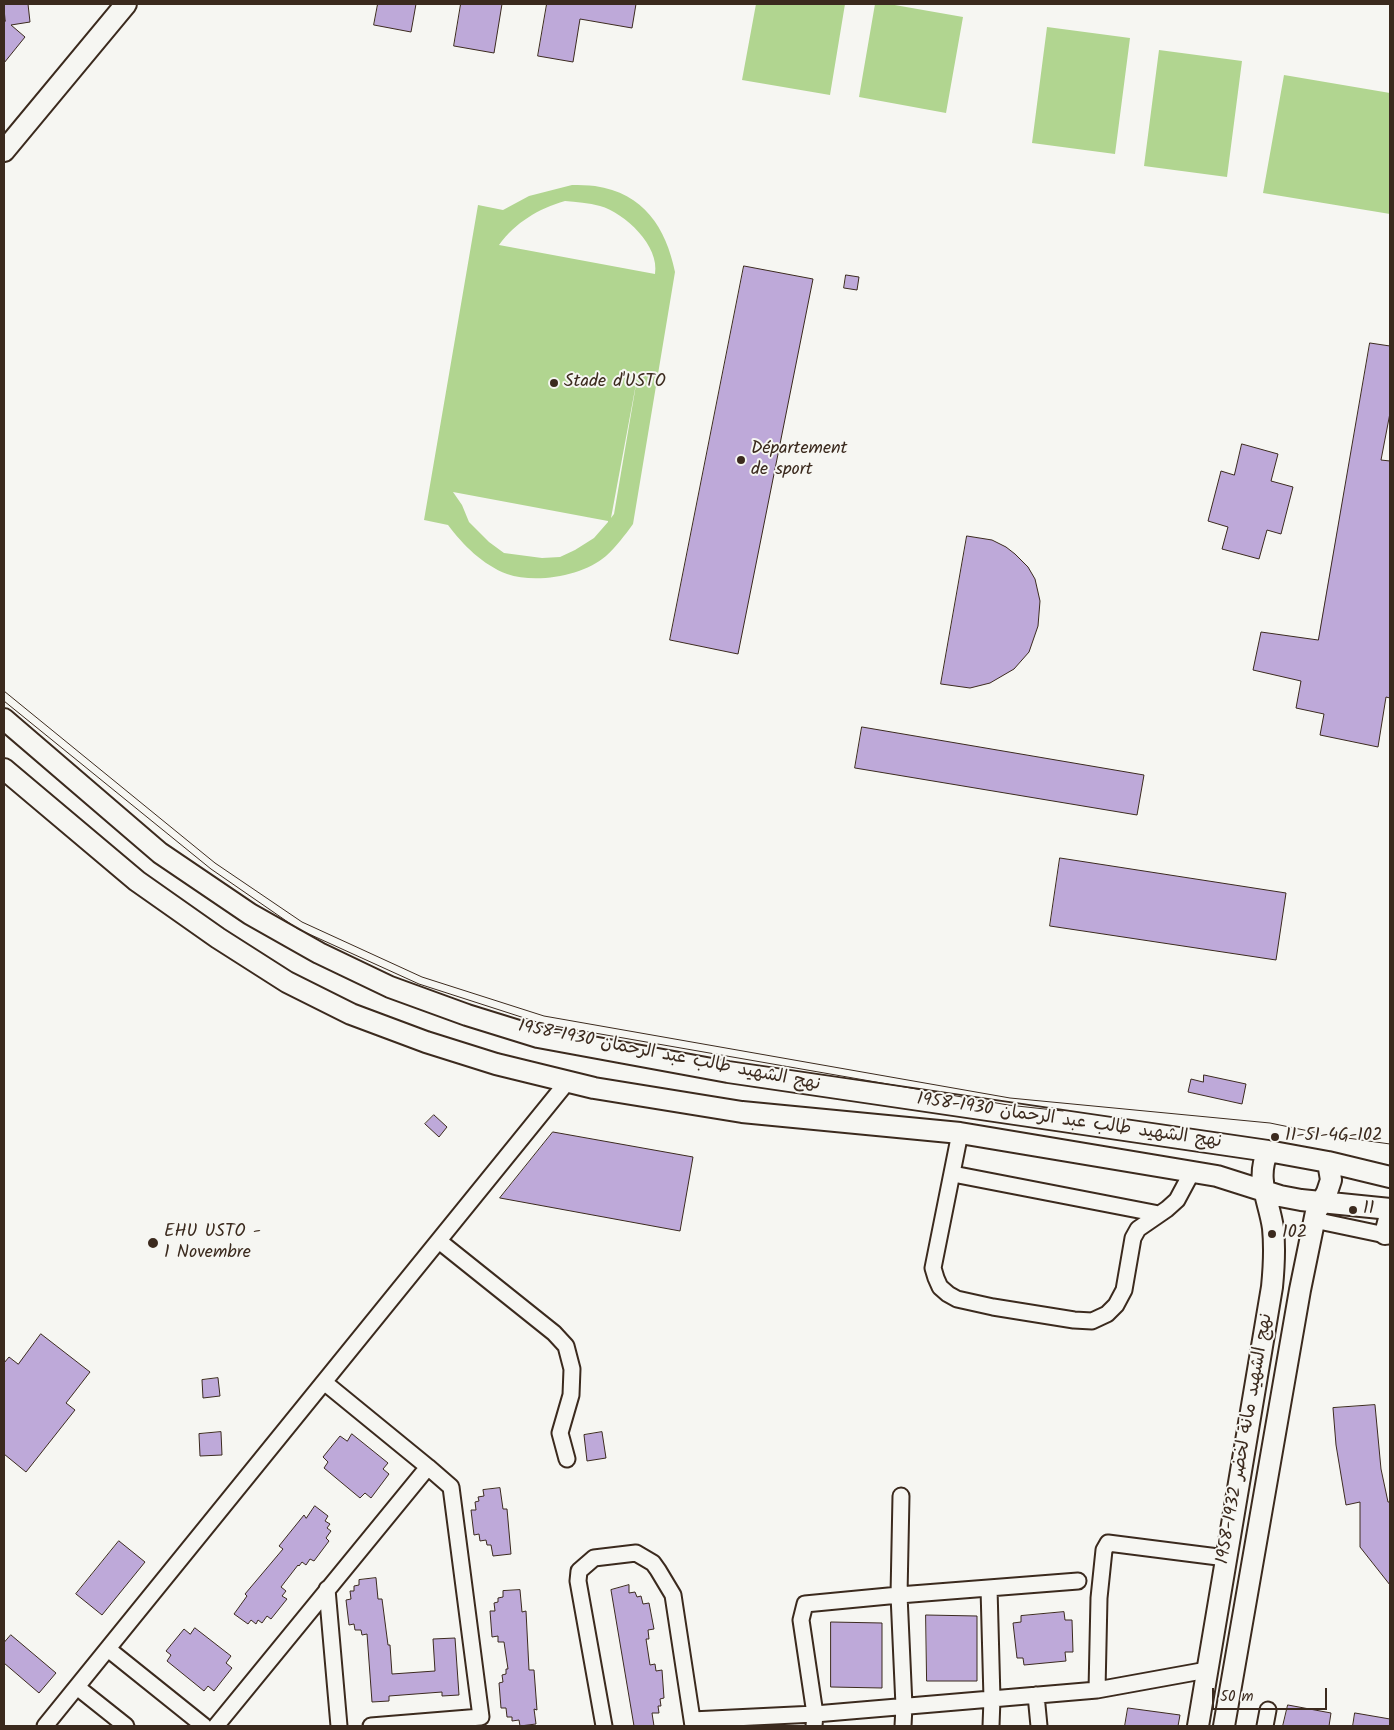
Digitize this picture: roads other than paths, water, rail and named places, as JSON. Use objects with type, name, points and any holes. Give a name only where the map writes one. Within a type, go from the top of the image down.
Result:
[{"type":"main road","points":[[4,151],[126,4]]},
{"type":"main road","name":"نهج الشهيد طالب عبد الرحمان 1930-1958","points":[[4,719],[160,853],[250,914],[320,953],[390,987],[467,1014],[538,1036],[728,1072],[1268,1151],[1328,1162],[1390,1177]]},
{"type":"main road","name":"نهج الشهيد طالب عبد الرحمان 1930-1958","points":[[4,770],[137,881],[218,938],[287,982],[351,1014],[426,1042],[496,1064],[594,1088],[742,1112],[960,1132],[1217,1176],[1301,1200],[1318,1211],[1390,1210]]},
{"type":"main road","name":"نهج الشهيد مانة لخضر 1932-1958","points":[[1198,1726],[1272,1286],[1274,1243],[1272,1221],[1262,1180],[1262,1168],[1268,1151]]},
{"type":"main road","name":"نهج الشهيد مانة لخضر 1932-1958","points":[[1224,1726],[1300,1290],[1318,1211],[1331,1180],[1328,1162]]},
{"type":"main road","points":[[1388,1235],[1390,1215]]},
{"type":"main road","points":[[1272,1286],[1300,1290]]},
{"type":"street","points":[[45,1726],[568,1081]]},
{"type":"street","points":[[960,1132],[933,1268],[940,1287],[948,1294],[957,1299],[993,1307],[1074,1320],[1092,1320],[1107,1314],[1116,1305],[1124,1290],[1133,1238],[1138,1229],[1177,1200],[1192,1172]]},
{"type":"street","points":[[953,1174],[1159,1214]]},
{"type":"street","points":[[1318,1211],[1388,1235]]},
{"type":"street","points":[[439,1241],[554,1333],[566,1346],[572,1369],[571,1395],[560,1433],[567,1459]]},
{"type":"street","points":[[324,1382],[451,1487],[483,1722],[371,1726]]},
{"type":"street","points":[[216,1726],[428,1467]]},
{"type":"street","points":[[901,1496],[899,1595],[904,1706],[903,1726]]},
{"type":"street","points":[[1096,1690],[1099,1598],[1104,1550],[1108,1543],[1226,1558]]},
{"type":"street","points":[[604,1726],[578,1581],[579,1571],[594,1558],[636,1553],[653,1563],[674,1595],[693,1723],[814,1720],[904,1706],[1096,1690],[1207,1670]]},
{"type":"street","points":[[814,1720],[801,1620],[805,1604],[1078,1581]]},
{"type":"street","points":[[989,1588],[991,1726]]},
{"type":"street","points":[[327,1589],[339,1726]]},
{"type":"street","points":[[108,1649],[204,1726]]},
{"type":"street","points":[[77,1687],[126,1726]]},
{"type":"street","points":[[1036,1695],[1039,1726]]},
{"type":"street","points":[[1264,1726],[1268,1710]]},
{"type":"tram line","points":[[4,691],[215,863],[302,922],[422,977],[544,1016],[1010,1098],[1270,1123],[1333,1136],[1390,1144]]},
{"type":"tram line","points":[[4,701],[211,869],[298,929],[419,984],[543,1024],[1008,1105],[1063,1111]]},
{"type":"place","name":"Stade d'USTO","points":[[554,383]]},
{"type":"place","name":"Département de sport","points":[[741,460]]},
{"type":"place","name":"11-51-4G-102","points":[[1275,1137]]},
{"type":"place","name":"11","points":[[1353,1210]]},
{"type":"place","name":"102","points":[[1272,1234]]},
{"type":"place","name":"EHU USTO - 1 Novembre","points":[[153,1243]]}]
